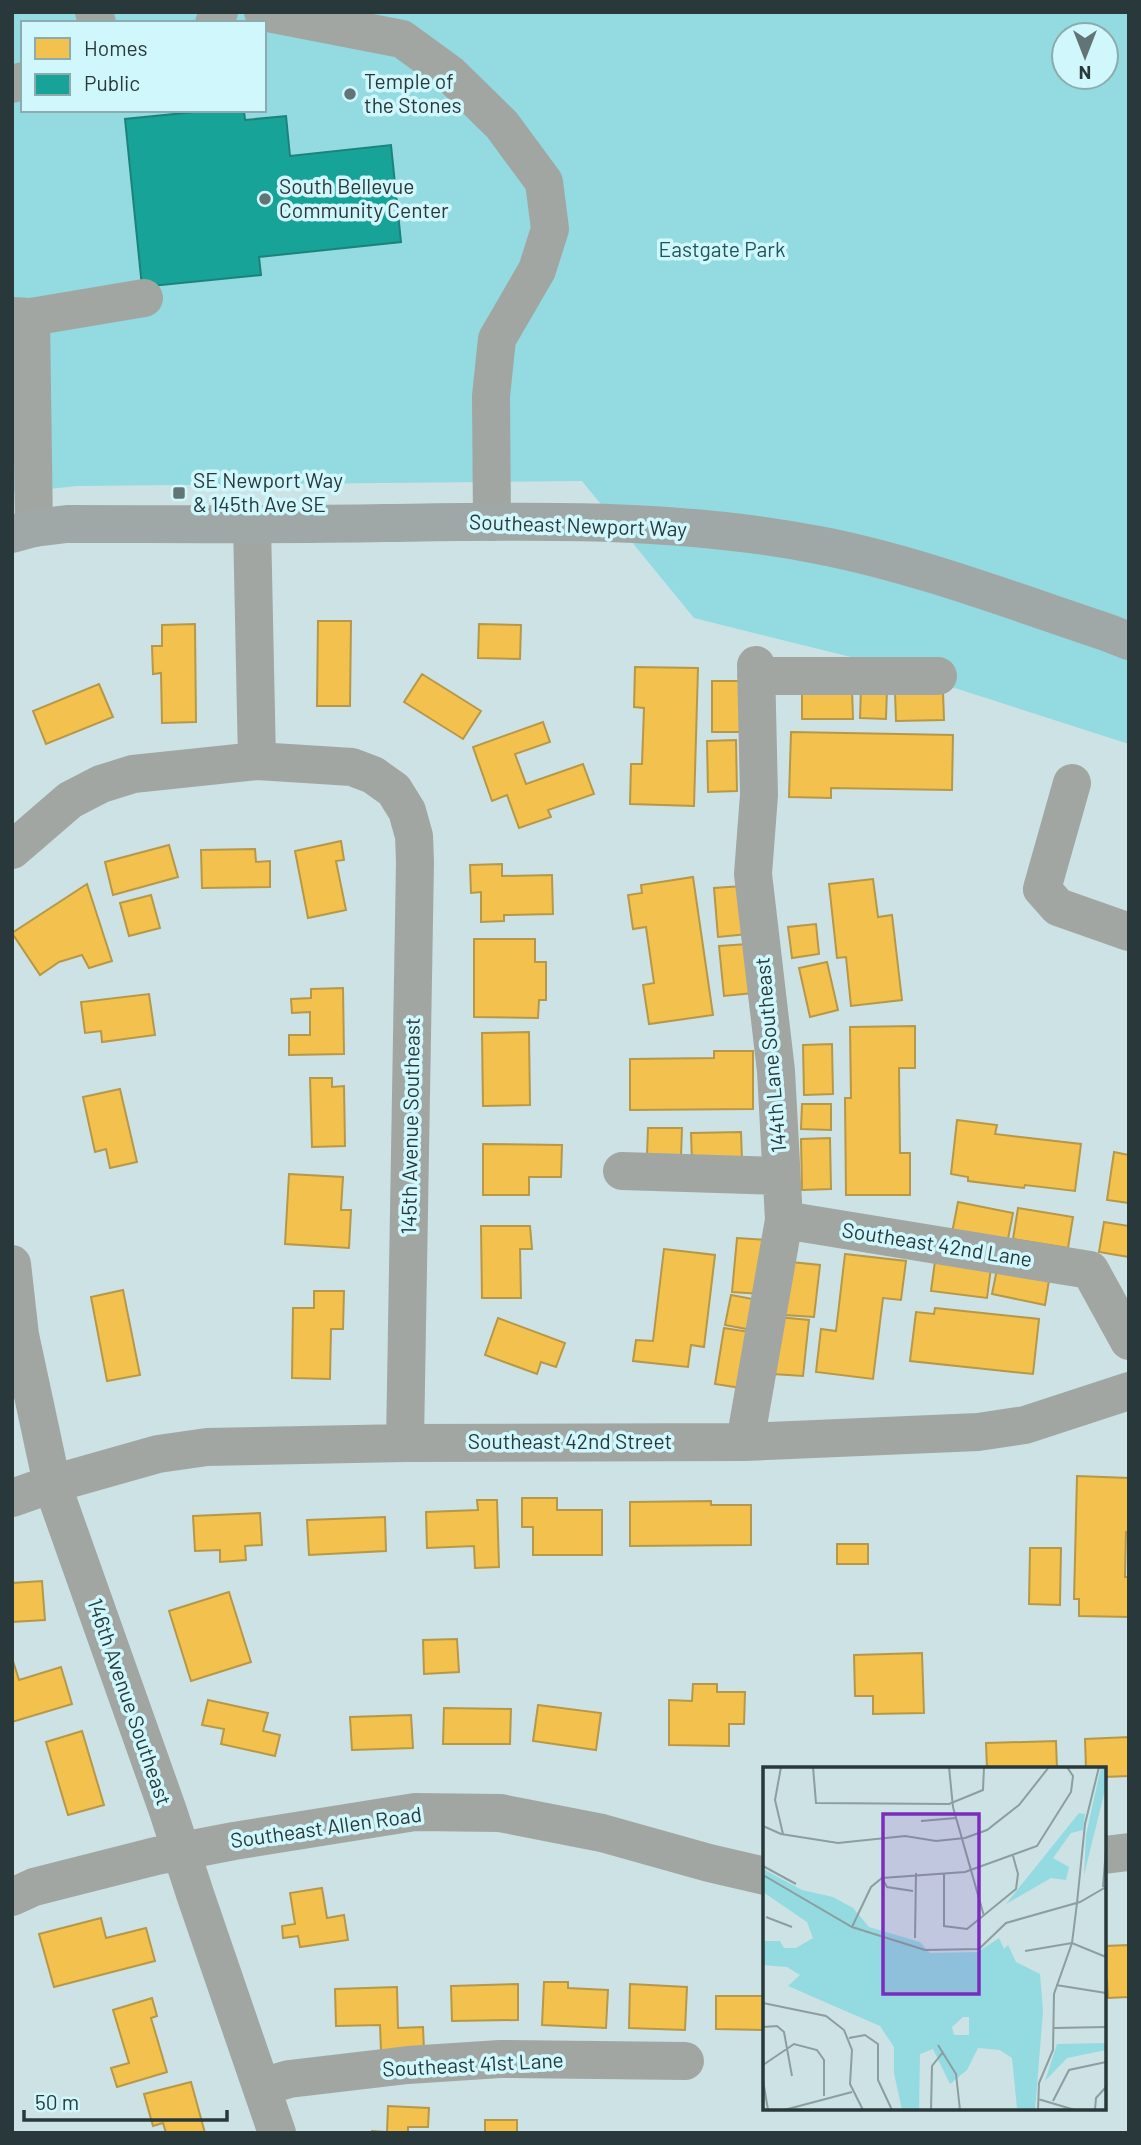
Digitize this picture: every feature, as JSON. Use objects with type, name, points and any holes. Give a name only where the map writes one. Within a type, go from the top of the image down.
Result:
[{"type":"main road","name":"Southeast Newport Way","points":[[23,531],[67,524],[492,522],[639,525],[737,532],[818,545],[905,566],[1129,641]]},
{"type":"street","points":[[263,12],[402,39],[450,74],[502,125],[544,182],[550,229],[537,270],[497,339],[491,396],[492,522]]},
{"type":"street","points":[[23,531],[22,316],[144,298]]},
{"type":"street","points":[[12,850],[70,800],[101,784],[134,774],[257,761],[253,524]]},
{"type":"street","name":"144th Lane Southeast","points":[[745,1442],[784,1220],[776,1071],[753,874],[759,795],[756,670],[938,676]]},
{"type":"street","name":"145th Avenue Southeast","points":[[257,761],[352,767],[373,775],[394,790],[407,811],[414,836],[405,1443]]},
{"type":"street","points":[[1072,783],[1042,889],[1058,907],[1129,932]]},
{"type":"street","points":[[622,1171],[781,1176]]},
{"type":"street","name":"Southeast 42nd Lane","points":[[784,1220],[1129,1274]]},
{"type":"street","name":"146th Avenue Southeast","points":[[12,1264],[20,1335],[52,1484],[277,2133]]},
{"type":"street","points":[[1090,1270],[1129,1341]]},
{"type":"street","name":"Southeast 42nd Street","points":[[12,1498],[158,1454],[207,1447],[405,1443],[745,1442],[978,1432],[1025,1425],[1129,1391]]},
{"type":"street","name":"Southeast Allen Road","points":[[12,1897],[34,1887],[143,1859],[186,1867],[415,1812],[500,1813],[602,1833],[763,1876]]},
{"type":"street","points":[[1106,1855],[1129,1852]]},
{"type":"street","name":"Southeast 41st Lane","points":[[262,2087],[289,2078],[408,2065],[500,2059],[685,2061]]},
{"type":"green space","name":"Eastgate Park","points":[[12,12],[1129,12],[1129,744],[883,665],[694,618],[582,481],[77,486],[12,493]]},
{"type":"building: Homes","points":[[318,621],[351,621],[350,706],[317,706]]},
{"type":"building: Homes","points":[[195,624],[196,722],[162,723],[161,673],[153,674],[152,646],[162,646],[162,625]]},
{"type":"building: Homes","points":[[479,624],[521,625],[520,659],[478,658]]},
{"type":"building: Homes","points":[[635,667],[698,668],[694,806],[630,804],[631,764],[642,764],[644,708],[634,707]]},
{"type":"building: Homes","points":[[422,674],[481,711],[463,739],[404,702]]},
{"type":"building: Homes","points":[[712,681],[741,681],[741,732],[712,732]]},
{"type":"building: Homes","points":[[99,684],[113,717],[46,744],[33,711]]},
{"type":"building: Homes","points":[[852,688],[853,719],[802,719],[802,689]]},
{"type":"building: Homes","points":[[861,688],[887,689],[886,719],[860,718]]},
{"type":"building: Homes","points":[[943,691],[944,720],[896,721],[895,692]]},
{"type":"building: Homes","points":[[543,722],[550,742],[515,754],[526,784],[583,764],[594,794],[548,810],[551,817],[519,828],[507,795],[492,801],[473,747]]},
{"type":"building: Homes","points":[[791,732],[953,735],[952,790],[831,788],[831,798],[789,797]]},
{"type":"building: Homes","points":[[736,740],[737,791],[708,792],[707,741]]},
{"type":"building: Homes","points":[[341,841],[344,860],[336,861],[346,910],[308,918],[295,851]]},
{"type":"building: Homes","points":[[169,845],[178,877],[113,895],[105,862]]},
{"type":"building: Homes","points":[[255,849],[256,862],[270,861],[270,887],[202,888],[201,850]]},
{"type":"building: Homes","points":[[502,864],[502,876],[552,875],[553,914],[504,915],[504,921],[481,922],[481,892],[471,893],[470,865]]},
{"type":"building: Homes","points":[[693,877],[713,1015],[649,1024],[643,985],[654,983],[646,927],[633,929],[628,895],[642,893],[641,885]]},
{"type":"building: Homes","points":[[873,879],[878,917],[892,915],[902,1000],[851,1006],[846,957],[837,958],[829,884]]},
{"type":"building: Homes","points":[[87,884],[112,961],[89,968],[82,955],[59,962],[40,975],[12,933]]},
{"type":"building: Homes","points":[[743,886],[748,934],[718,937],[714,888]]},
{"type":"building: Homes","points":[[151,895],[160,928],[129,936],[120,903]]},
{"type":"building: Homes","points":[[816,924],[819,954],[792,958],[788,927]]},
{"type":"building: Homes","points":[[474,939],[535,939],[535,962],[546,962],[546,1000],[539,1000],[538,1018],[474,1017]]},
{"type":"building: Homes","points":[[748,944],[753,993],[724,996],[719,946]]},
{"type":"building: Homes","points":[[827,962],[838,1010],[810,1017],[799,968]]},
{"type":"building: Homes","points":[[343,988],[344,1054],[289,1055],[289,1035],[310,1035],[310,1012],[292,1013],[291,999],[311,998],[311,989]]},
{"type":"building: Homes","points":[[149,994],[155,1035],[102,1042],[101,1031],[85,1033],[81,1002]]},
{"type":"building: Homes","points":[[915,1026],[915,1068],[899,1068],[900,1153],[910,1153],[910,1195],[846,1195],[845,1098],[851,1098],[850,1027]]},
{"type":"building: Homes","points":[[529,1032],[530,1105],[483,1106],[482,1033]]},
{"type":"building: Homes","points":[[832,1044],[833,1094],[804,1095],[803,1045]]},
{"type":"building: Homes","points":[[714,1051],[753,1051],[753,1109],[630,1110],[630,1059],[714,1058]]},
{"type":"building: Homes","points":[[310,1078],[332,1078],[332,1087],[344,1086],[345,1146],[312,1147]]},
{"type":"building: Homes","points":[[120,1089],[137,1162],[110,1168],[106,1149],[95,1152],[83,1097]]},
{"type":"building: Homes","points":[[802,1104],[831,1104],[831,1130],[801,1129]]},
{"type":"building: Homes","points":[[957,1120],[997,1125],[995,1134],[1081,1144],[1075,1191],[968,1181],[968,1177],[951,1174]]},
{"type":"building: Homes","points":[[648,1128],[682,1128],[681,1157],[647,1155]]},
{"type":"building: Homes","points":[[741,1132],[742,1162],[692,1162],[691,1133]]},
{"type":"building: Homes","points":[[830,1138],[831,1189],[802,1190],[801,1139]]},
{"type":"building: Homes","points":[[483,1144],[562,1145],[561,1177],[529,1177],[529,1195],[483,1195]]},
{"type":"building: Homes","points":[[1114,1152],[1129,1155],[1129,1203],[1107,1200]]},
{"type":"building: Homes","points":[[289,1174],[343,1177],[341,1210],[351,1210],[349,1248],[285,1244]]},
{"type":"building: Homes","points":[[958,1202],[1013,1213],[1007,1244],[952,1233]]},
{"type":"building: Homes","points":[[1018,1208],[1073,1217],[1068,1248],[1013,1239]]},
{"type":"building: Homes","points":[[1104,1222],[1129,1226],[1129,1257],[1099,1252]]},
{"type":"building: Homes","points":[[481,1226],[530,1226],[532,1249],[520,1249],[521,1298],[482,1298]]},
{"type":"building: Homes","points":[[737,1238],[766,1240],[761,1294],[732,1292]]},
{"type":"building: Homes","points":[[664,1249],[715,1255],[704,1347],[691,1345],[688,1367],[633,1361],[636,1340],[653,1341]]},
{"type":"building: Homes","points":[[845,1254],[906,1261],[901,1300],[883,1298],[873,1379],[816,1372],[821,1329],[836,1331]]},
{"type":"building: Homes","points":[[935,1261],[991,1268],[987,1298],[931,1291]]},
{"type":"building: Homes","points":[[791,1262],[820,1265],[814,1317],[785,1315]]},
{"type":"building: Homes","points":[[998,1264],[1050,1274],[1045,1305],[992,1294]]},
{"type":"building: Homes","points":[[123,1290],[140,1375],[107,1381],[91,1297]]},
{"type":"building: Homes","points":[[314,1291],[344,1291],[343,1329],[331,1329],[330,1379],[292,1378],[293,1308],[314,1308]]},
{"type":"building: Homes","points":[[731,1295],[758,1300],[752,1330],[725,1325]]},
{"type":"building: Homes","points":[[935,1308],[1039,1319],[1033,1374],[910,1361],[916,1312],[934,1314]]},
{"type":"building: Homes","points":[[778,1317],[809,1320],[803,1376],[773,1374]]},
{"type":"building: Homes","points":[[498,1318],[565,1343],[556,1367],[541,1362],[537,1374],[485,1355]]},
{"type":"building: Homes","points":[[724,1328],[750,1332],[741,1388],[715,1384]]},
{"type":"building: Homes","points":[[1077,1476],[1129,1478],[1129,1532],[1126,1532],[1125,1577],[1129,1577],[1129,1617],[1079,1616],[1079,1599],[1074,1599]]},
{"type":"building: Homes","points":[[522,1498],[557,1498],[557,1510],[602,1510],[602,1555],[533,1555],[533,1527],[522,1527]]},
{"type":"building: Homes","points":[[477,1500],[497,1500],[499,1567],[475,1568],[474,1546],[427,1548],[426,1512],[478,1510]]},
{"type":"building: Homes","points":[[711,1501],[711,1505],[751,1505],[751,1545],[630,1546],[630,1502]]},
{"type":"building: Homes","points":[[260,1513],[262,1545],[245,1546],[246,1560],[220,1562],[220,1550],[195,1551],[193,1516]]},
{"type":"building: Homes","points":[[385,1517],[386,1551],[309,1555],[307,1520]]},
{"type":"building: Homes","points":[[837,1544],[868,1544],[868,1564],[837,1564]]},
{"type":"building: Homes","points":[[1030,1548],[1061,1548],[1060,1605],[1029,1604]]},
{"type":"building: Homes","points":[[42,1581],[45,1620],[12,1622],[12,1583]]},
{"type":"building: Homes","points":[[229,1592],[251,1662],[191,1681],[169,1611]]},
{"type":"building: Homes","points":[[457,1639],[459,1672],[424,1674],[423,1640]]},
{"type":"building: Homes","points":[[922,1653],[924,1713],[873,1714],[873,1696],[855,1696],[854,1655]]},
{"type":"building: Homes","points":[[12,1658],[19,1680],[61,1667],[72,1704],[12,1722]]},
{"type":"building: Homes","points":[[693,1684],[717,1684],[717,1692],[745,1692],[744,1724],[729,1724],[729,1746],[669,1745],[669,1700],[692,1701]]},
{"type":"building: Homes","points":[[208,1700],[268,1713],[263,1731],[280,1735],[275,1756],[221,1744],[224,1729],[202,1725]]},
{"type":"building: Homes","points":[[538,1705],[601,1713],[596,1750],[533,1741]]},
{"type":"building: Homes","points":[[444,1708],[511,1709],[510,1744],[443,1744]]},
{"type":"building: Homes","points":[[411,1715],[413,1748],[352,1750],[350,1717]]},
{"type":"building: Homes","points":[[82,1731],[104,1805],[68,1815],[46,1742]]},
{"type":"building: Homes","points":[[1129,1737],[1129,1776],[1106,1777],[1106,1767],[1086,1767],[1085,1739]]},
{"type":"building: Homes","points":[[1056,1741],[1057,1767],[987,1767],[986,1743]]},
{"type":"building: Homes","points":[[322,1888],[327,1918],[344,1915],[348,1940],[300,1947],[298,1936],[283,1938],[282,1926],[295,1924],[290,1893]]},
{"type":"building: Homes","points":[[101,1918],[106,1938],[146,1928],[155,1961],[54,1987],[39,1934]]},
{"type":"building: Homes","points":[[1129,1945],[1129,1997],[1108,1998],[1106,1946]]},
{"type":"building: Homes","points":[[544,1982],[568,1982],[568,1988],[608,1990],[606,2028],[542,2025]]},
{"type":"building: Homes","points":[[518,1984],[518,2020],[452,2021],[451,1986]]},
{"type":"building: Homes","points":[[630,1984],[687,1987],[685,2030],[629,2028]]},
{"type":"building: Homes","points":[[397,1987],[398,2028],[423,2027],[424,2050],[381,2051],[380,2025],[336,2026],[335,1989]]},
{"type":"building: Homes","points":[[716,1996],[763,1996],[763,2030],[716,2029]]},
{"type":"building: Homes","points":[[152,1998],[157,2016],[151,2018],[167,2072],[117,2087],[111,2068],[129,2063],[113,2010]]},
{"type":"building: Homes","points":[[191,2082],[205,2133],[166,2133],[163,2123],[153,2126],[144,2094]]},
{"type":"building: Homes","points":[[388,2106],[429,2108],[428,2127],[408,2127],[408,2133],[372,2133],[387,2132]]},
{"type":"building: Homes","points":[[485,2120],[517,2120],[517,2133],[485,2133]]},
{"type":"building: Public","name":"South Bellevue Community Center","points":[[194,112],[244,112],[245,120],[286,116],[290,156],[391,145],[401,242],[259,257],[261,275],[142,287],[125,119]]},
{"type":"place","name":"Temple of the Stones","points":[[350,94]]},
{"type":"place","name":"South Bellevue Community Center","points":[[265,199]]},
{"type":"place","name":"SE Newport Way & 145th Ave SE","points":[[179,493]]}]
